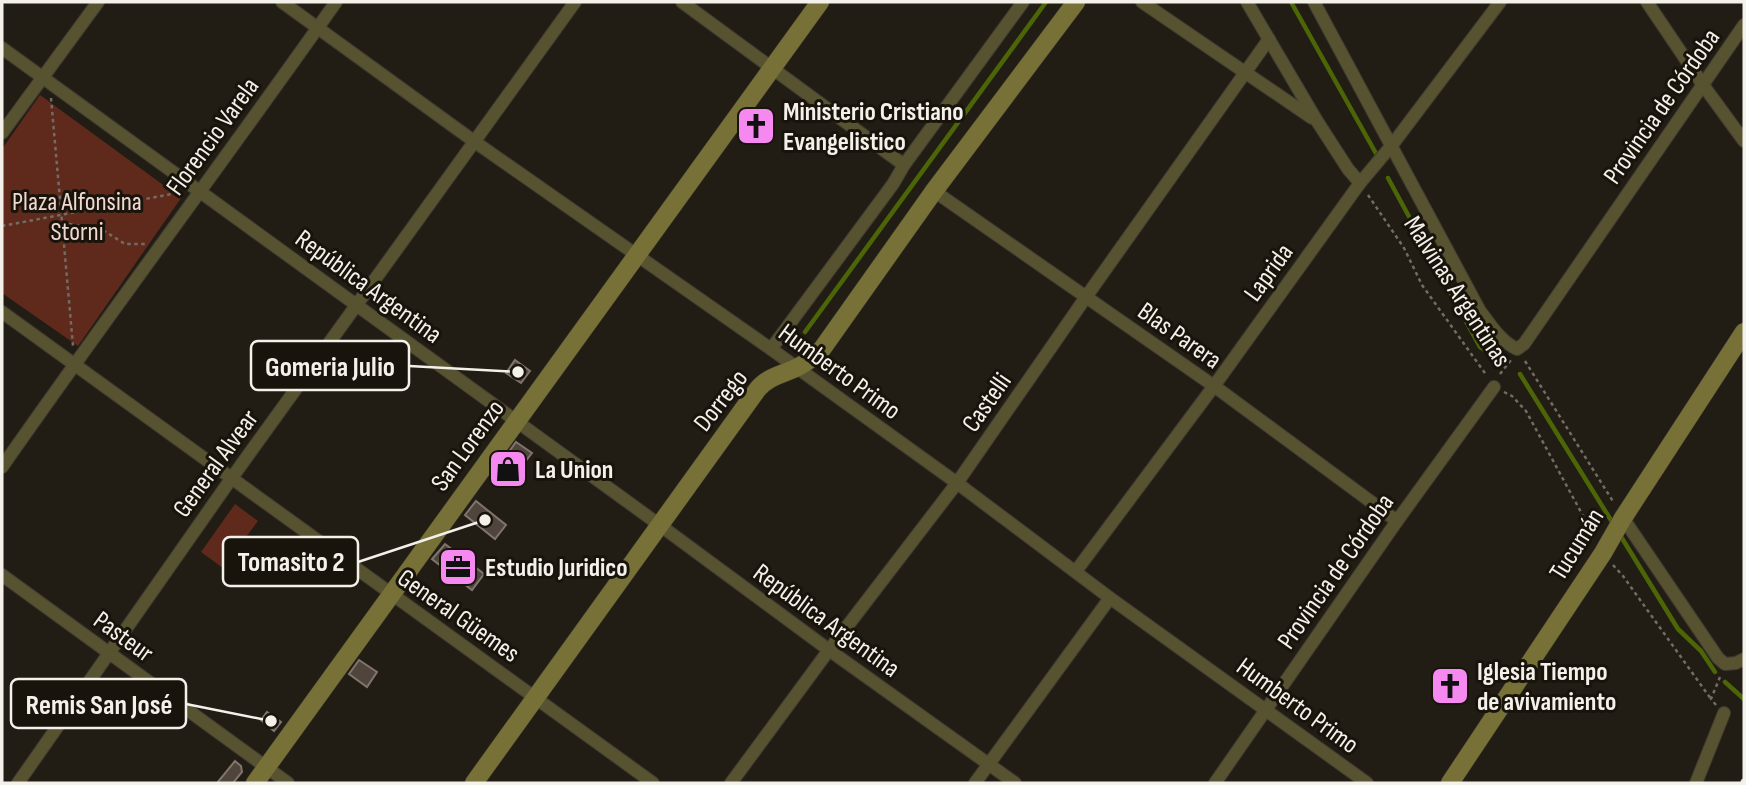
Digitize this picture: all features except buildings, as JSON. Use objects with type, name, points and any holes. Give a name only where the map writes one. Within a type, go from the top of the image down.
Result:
[{"type":"street","points":[[2,133],[46,80],[98,2]]},
{"type":"street","name":"Humberto Primo","points":[[282,2],[475,142],[771,349],[1367,783]]},
{"type":"street","name":"Florencio Varela","points":[[2,467],[74,363],[336,2]]},
{"type":"street","name":"General Alvear","points":[[18,783],[231,479],[575,2]]},
{"type":"street","points":[[682,2],[904,165]]},
{"type":"street","name":"San Lorenzo","points":[[255,783],[820,2]]},
{"type":"street","name":"Dorrego","points":[[771,349],[1023,2]]},
{"type":"street","name":"Dorrego","points":[[474,783],[762,383],[797,368],[822,349],[934,191],[1076,2]]},
{"type":"street","points":[[1142,2],[1317,121]]},
{"type":"street","points":[[1248,2],[1348,169],[1363,179]]},
{"type":"street","name":"Malvinas Argentinas","points":[[1314,2],[1480,311],[1514,354]]},
{"type":"street","name":"Laprida","points":[[1076,571],[1363,179],[1392,145],[1500,2]]},
{"type":"street","points":[[1647,2],[1744,141]]},
{"type":"street","name":"Provincia de Córdoba","points":[[1514,354],[1524,344],[1744,25]]},
{"type":"street","name":"Castelli","points":[[731,783],[957,483],[1269,39]]},
{"type":"street","name":"República Argentina","points":[[2,48],[1015,783]]},
{"type":"street","name":"Blas Parera","points":[[934,191],[1214,386],[1397,521]]},
{"type":"street","name":"General Güemes","points":[[2,312],[653,783]]},
{"type":"street","name":"Tucumán","points":[[1450,783],[1744,332]]},
{"type":"street","name":"Provincia de Córdoba","points":[[1215,783],[1496,381]]},
{"type":"street","points":[[1621,521],[1709,646],[1735,662]]},
{"type":"street","name":"Pasteur","points":[[2,575],[288,783]]},
{"type":"street","points":[[975,783],[1110,598]]},
{"type":"street","points":[[1696,783],[1724,713]]},
{"type":"path","points":[[46,80],[74,363]]},
{"type":"path","name":"Malvinas Argentinas","points":[[1363,179],[1404,248],[1422,285],[1479,363],[1526,411],[1605,549],[1710,699],[1724,713]]},
{"type":"path","points":[[2,226],[198,191]]},
{"type":"path","points":[[62,223],[101,229],[125,244],[162,244]]},
{"type":"path","points":[[1496,381],[1514,354]]},
{"type":"path","name":"Malvinas Argentinas","points":[[1514,354],[1621,521]]},
{"type":"path","points":[[1710,699],[1735,662]]},
{"type":"green space","name":"Plaza Alfonsina Storni","points":[[40,95],[181,198],[78,346],[2,293],[2,149]]},
{"type":"green space","points":[[235,504],[258,521],[223,568],[201,552]]},
{"type":"waterway","points":[[805,332],[1046,2]]},
{"type":"waterway","points":[[1291,2],[1378,157]]},
{"type":"waterway","points":[[1388,178],[1480,347],[1497,359]]},
{"type":"waterway","points":[[1520,374],[1614,525]]},
{"type":"waterway","points":[[1620,535],[1678,629],[1701,651],[1715,672]]},
{"type":"waterway","points":[[1725,682],[1744,699]]},
{"type":"place","name":"Ministerio Cristiano Evangelistico","points":[[756,126]]},
{"type":"place","name":"Gomeria Julio","points":[[518,372]]},
{"type":"place","name":"La Union","points":[[508,469]]},
{"type":"place","name":"Tomasito 2","points":[[485,520]]},
{"type":"place","name":"Estudio Juridico","points":[[458,567]]},
{"type":"place","name":"Iglesia Tiempo de avivamiento","points":[[1450,686]]},
{"type":"place","name":"Remis San José","points":[[271,721]]}]
